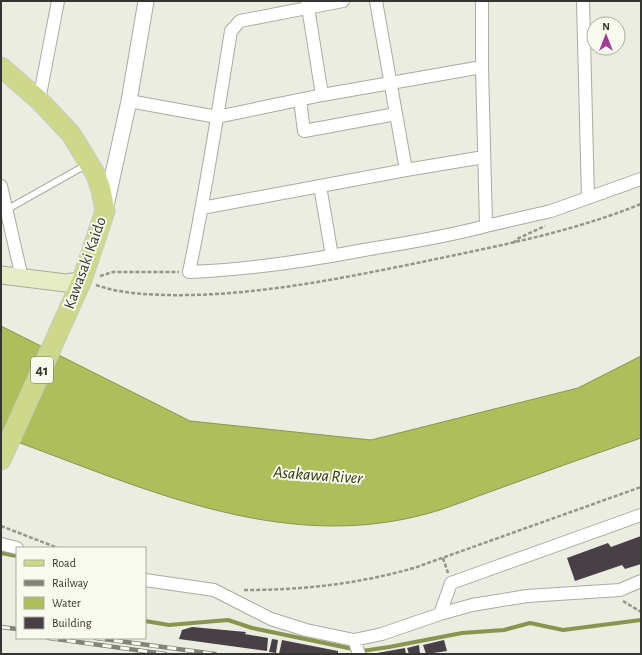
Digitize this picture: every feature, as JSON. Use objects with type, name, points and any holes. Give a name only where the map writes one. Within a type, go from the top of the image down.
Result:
[{"type":"main road","name":"Kawasaki Kaido","points":[[1,68],[40,100],[71,134],[89,163],[101,190],[105,211],[82,280],[1,460]]},
{"type":"main road","points":[[1,275],[66,283],[82,280]]},
{"type":"street","points":[[40,100],[58,1]]},
{"type":"street","points":[[105,211],[129,101],[146,1]]},
{"type":"street","points":[[343,1],[307,4],[240,21],[231,31],[202,208],[189,272],[234,270],[332,256],[456,234],[551,211],[641,179]]},
{"type":"street","points":[[376,1],[392,84],[406,170]]},
{"type":"street","points":[[482,1],[486,226]]},
{"type":"street","points":[[583,1],[588,198]]},
{"type":"street","points":[[307,4],[322,95]]},
{"type":"street","points":[[129,101],[217,116],[322,95],[392,84],[482,67]]},
{"type":"street","points":[[300,100],[304,131],[396,114]]},
{"type":"street","points":[[202,208],[484,157]]},
{"type":"street","points":[[1,186],[22,278]]},
{"type":"street","points":[[320,186],[332,256]]},
{"type":"street","points":[[440,614],[451,583],[641,515]]},
{"type":"street","points":[[1,544],[16,548]]},
{"type":"street","points":[[146,580],[214,590],[278,622],[356,646],[382,634],[440,614],[472,605],[527,596],[620,590],[641,581]]},
{"type":"lane","points":[[6,210],[89,163]]},
{"type":"path","points":[[82,280],[113,292],[157,294],[220,293],[270,288],[351,276],[512,244],[582,226],[641,204]]},
{"type":"path","points":[[82,280],[113,272],[189,272]]},
{"type":"path","points":[[240,590],[322,587],[387,576],[414,568],[641,487]]},
{"type":"path","points":[[1,526],[55,547]]},
{"type":"water","name":"Asakawa River","points":[[1,326],[190,421],[371,440],[578,388],[641,356],[641,438],[426,514],[371,524],[316,526],[262,520],[209,508],[156,493],[1,436]]},
{"type":"building","points":[[641,536],[641,564],[625,569],[622,565],[575,581],[567,558],[608,543],[611,547]]},
{"type":"building","points":[[192,627],[246,632],[245,634],[268,638],[267,651],[179,639],[182,630]]},
{"type":"building","points":[[272,639],[278,640],[276,653],[269,652]]},
{"type":"building","points":[[282,640],[338,651],[338,654],[279,654]]},
{"type":"building","points":[[444,640],[447,651],[426,654],[423,645]]},
{"type":"building","points":[[419,645],[420,654],[409,654],[407,648]]},
{"type":"building","points":[[405,648],[406,654],[377,654],[377,653]]},
{"type":"waterway","points":[[1,553],[16,556]]},
{"type":"waterway","points":[[146,621],[169,625],[228,620],[252,628],[353,649]]},
{"type":"waterway","points":[[362,651],[462,633],[504,630],[530,623],[563,630],[641,620]]},
{"type":"railway","points":[[1,627],[16,629]]},
{"type":"railway","points":[[56,639],[165,654]]},
{"type":"railway","points":[[103,639],[215,654]]}]
